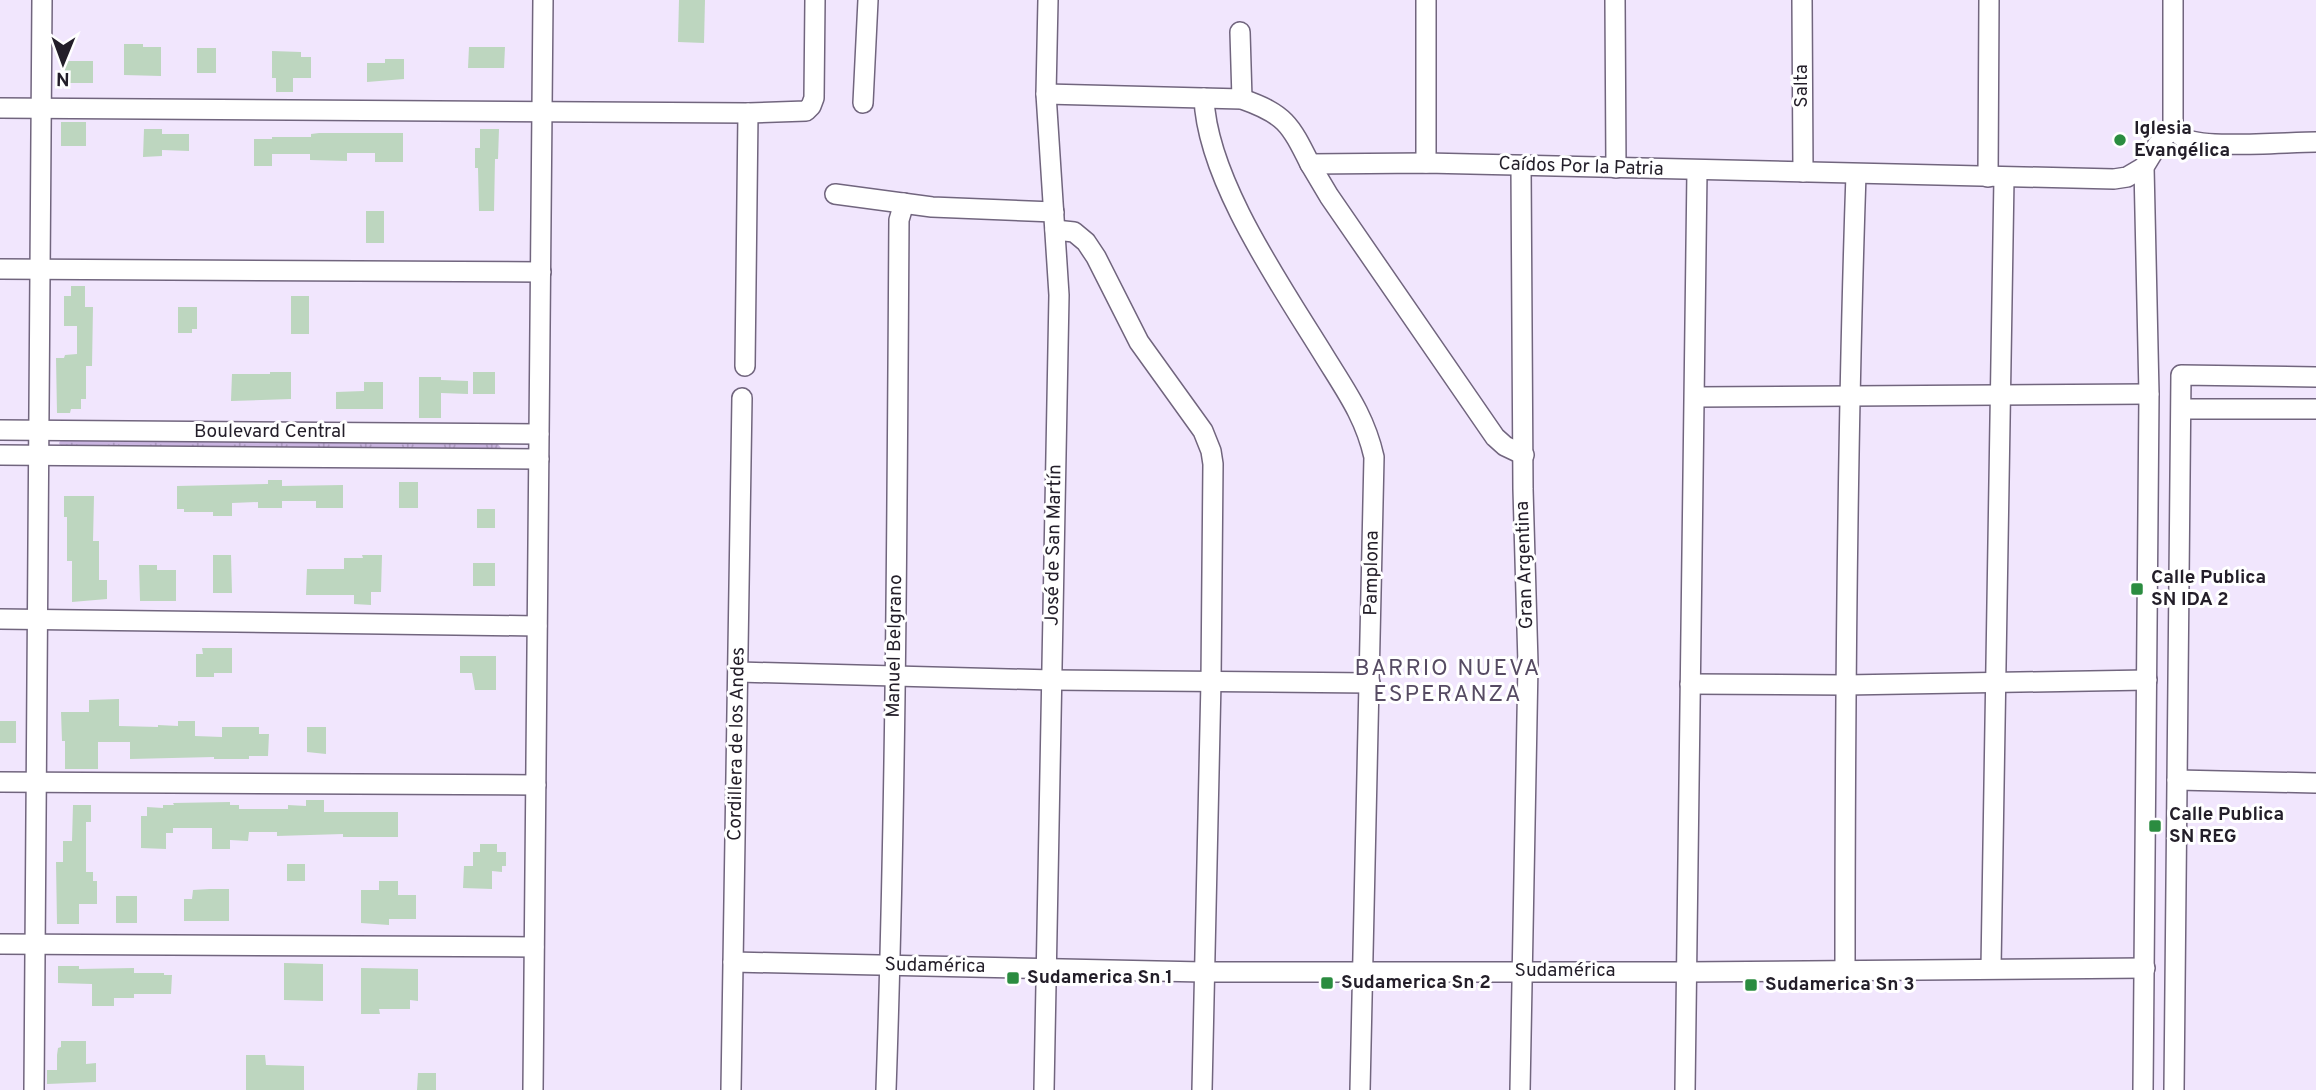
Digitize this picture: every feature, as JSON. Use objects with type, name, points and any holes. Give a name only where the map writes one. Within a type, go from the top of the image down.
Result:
[{"type":"street","points":[[34,1090],[42,0]]},
{"type":"street","points":[[533,1090],[543,0]]},
{"type":"street","points":[[0,108],[748,113],[806,111],[814,98],[815,0]]},
{"type":"street","points":[[863,103],[868,0]]},
{"type":"street","name":"José de San Martín","points":[[1044,1090],[1059,295],[1046,94],[1048,0]]},
{"type":"street","points":[[1426,0],[1426,163]]},
{"type":"street","points":[[1615,0],[1616,168]]},
{"type":"street","name":"Salta","points":[[1802,0],[1803,172]]},
{"type":"street","points":[[1989,0],[1996,177],[1999,394],[1991,968]]},
{"type":"street","points":[[2143,1090],[2149,394],[2144,167],[2158,144],[2173,128],[2173,0]]},
{"type":"street","points":[[1240,32],[1242,99]]},
{"type":"street","points":[[1046,94],[1242,99],[1267,108],[1282,118],[1294,133],[1329,196],[1495,437],[1505,446],[1524,455]]},
{"type":"street","name":"Pamplona","points":[[1204,98],[1206,128],[1245,223],[1361,416],[1374,457],[1360,1090]]},
{"type":"street","points":[[745,366],[748,113]]},
{"type":"street","points":[[2173,128],[2183,138],[2204,142],[2316,142]]},
{"type":"street","name":"Caídos Por la Patria","points":[[1310,164],[1426,163],[2114,179],[2127,177],[2144,167]]},
{"type":"street","name":"Gran Argentina","points":[[1520,1090],[1528,664],[1521,166]]},
{"type":"street","points":[[1685,1090],[1698,171]]},
{"type":"street","points":[[1845,969],[1844,685],[1848,396],[1856,174]]},
{"type":"street","points":[[835,194],[1055,221],[1074,232],[1086,242],[1139,342],[1203,431],[1213,464],[1202,1090]]},
{"type":"street","name":"Manuel Belgrano","points":[[886,1090],[895,676],[899,220],[904,204]]},
{"type":"street","points":[[0,269],[541,272]]},
{"type":"street","points":[[2174,1090],[2181,375],[2316,377]]},
{"type":"street","points":[[1696,397],[2149,394]]},
{"type":"street","name":"Cordillera de los Andes","points":[[731,1090],[742,398]]},
{"type":"street","points":[[2182,409],[2316,409]]},
{"type":"street","name":"Boulevard Central","points":[[0,430],[539,434]]},
{"type":"street","name":"Boulevard Central","points":[[0,456],[539,459]]},
{"type":"street","points":[[0,619],[537,626]]},
{"type":"street","points":[[739,672],[1052,680],[1370,683]]},
{"type":"street","points":[[1690,684],[1844,685],[2147,680]]},
{"type":"street","points":[[2177,780],[2316,783]]},
{"type":"street","points":[[0,782],[536,785]]},
{"type":"street","points":[[0,944],[534,947]]},
{"type":"street","name":"Sudamérica","points":[[733,962],[1203,972],[2145,968]]},
{"type":"green space","points":[[61,440],[498,444],[501,448],[61,447]]},
{"type":"building","points":[[679,0],[705,0],[704,43],[678,42]]},
{"type":"building","points":[[124,44],[161,47],[161,76],[124,75]]},
{"type":"building","points":[[469,47],[505,47],[504,68],[468,68]]},
{"type":"building","points":[[197,48],[216,48],[216,73],[197,73]]},
{"type":"building","points":[[272,51],[301,52],[301,57],[311,57],[311,78],[293,78],[293,92],[276,92],[276,78],[272,78]]},
{"type":"building","points":[[385,59],[404,59],[404,79],[367,82],[367,63],[385,63]]},
{"type":"building","points":[[66,61],[93,61],[93,83],[61,83],[61,67],[66,67]]},
{"type":"building","points":[[61,122],[86,122],[86,146],[61,146]]},
{"type":"building","points":[[144,129],[162,129],[162,134],[189,134],[189,151],[162,150],[162,156],[143,157]]},
{"type":"building","points":[[480,129],[499,129],[498,159],[495,159],[494,211],[479,211],[475,148],[480,148]]},
{"type":"building","points":[[403,133],[403,162],[375,162],[375,153],[347,153],[347,161],[310,160],[310,154],[272,154],[272,166],[254,166],[254,139],[311,137],[311,134]]},
{"type":"building","points":[[366,211],[384,211],[384,243],[366,243]]},
{"type":"building","points":[[71,286],[85,286],[85,307],[93,307],[92,366],[86,366],[86,399],[81,399],[81,409],[71,409],[70,413],[57,413],[56,358],[77,354],[77,326],[64,326],[64,296],[71,296]]},
{"type":"building","points":[[291,296],[309,296],[309,334],[291,334]]},
{"type":"building","points":[[178,307],[197,307],[197,329],[192,329],[192,333],[178,333]]},
{"type":"building","points":[[291,372],[291,399],[231,401],[232,374]]},
{"type":"building","points":[[473,372],[495,372],[495,394],[473,394]]},
{"type":"building","points":[[419,377],[468,381],[468,394],[441,393],[441,418],[419,418]]},
{"type":"building","points":[[364,382],[383,382],[383,409],[336,409],[336,392],[364,391]]},
{"type":"building","points":[[268,480],[282,480],[282,486],[343,485],[343,508],[316,508],[316,501],[282,501],[282,508],[258,508],[258,502],[232,503],[232,516],[213,516],[213,512],[184,512],[184,509],[177,509],[177,486],[268,484]]},
{"type":"building","points":[[399,482],[418,482],[418,508],[399,508]]},
{"type":"building","points":[[64,496],[94,496],[93,541],[99,541],[99,580],[107,580],[107,599],[72,602],[72,561],[67,561]]},
{"type":"building","points":[[477,509],[495,509],[495,528],[477,528]]},
{"type":"building","points":[[213,555],[231,555],[232,593],[213,593]]},
{"type":"building","points":[[362,555],[382,555],[381,592],[371,592],[371,605],[354,604],[354,595],[306,595],[307,569],[344,569],[344,558],[363,558]]},
{"type":"building","points":[[473,563],[495,563],[495,586],[473,586]]},
{"type":"building","points":[[139,565],[157,565],[157,570],[176,570],[176,601],[140,601]]},
{"type":"building","points":[[202,648],[232,648],[232,673],[196,677],[196,654],[203,654]]},
{"type":"building","points":[[460,656],[496,656],[496,690],[475,690],[472,673],[460,673]]},
{"type":"building","points":[[119,699],[119,726],[178,726],[178,721],[195,721],[195,736],[222,737],[222,727],[259,727],[259,734],[269,734],[268,756],[249,756],[249,759],[130,759],[130,742],[98,742],[98,769],[65,769],[61,712],[89,712],[89,700]]},
{"type":"building","points":[[0,721],[16,721],[16,743],[0,743]]},
{"type":"building","points":[[307,727],[326,727],[326,754],[307,752]]},
{"type":"building","points":[[306,800],[324,800],[324,812],[398,812],[398,837],[343,837],[343,834],[277,836],[277,832],[249,832],[248,841],[230,840],[230,849],[212,849],[212,828],[173,828],[173,833],[166,833],[166,849],[141,848],[141,816],[147,816],[147,807],[163,808],[163,805],[174,805],[173,803],[230,802],[230,805],[239,805],[239,809],[288,809],[288,805],[306,806]]},
{"type":"building","points":[[73,805],[91,805],[91,822],[86,822],[86,872],[93,872],[93,881],[97,881],[97,904],[79,904],[79,924],[57,924],[56,862],[63,862],[63,841],[72,841]]},
{"type":"building","points":[[480,844],[497,844],[497,852],[506,852],[506,866],[502,866],[502,872],[492,871],[492,889],[463,888],[464,866],[473,866],[473,852],[480,852]]},
{"type":"building","points":[[287,864],[305,864],[305,881],[287,881]]},
{"type":"building","points":[[379,881],[398,881],[398,895],[416,895],[416,919],[389,919],[389,925],[361,923],[361,890],[379,890]]},
{"type":"building","points":[[229,889],[229,921],[184,921],[184,899],[192,899],[193,890]]},
{"type":"building","points":[[116,896],[137,896],[137,923],[116,923]]},
{"type":"building","points":[[284,963],[323,964],[323,1001],[284,1000]]},
{"type":"building","points":[[58,966],[79,966],[79,969],[134,968],[134,973],[164,973],[172,975],[171,994],[134,994],[134,998],[114,998],[114,1006],[92,1006],[92,984],[58,983]]},
{"type":"building","points":[[361,968],[418,969],[418,1001],[410,1000],[410,1009],[379,1009],[380,1014],[361,1014]]},
{"type":"building","points":[[61,1041],[86,1041],[86,1064],[96,1063],[96,1082],[47,1084],[47,1070],[57,1070]]},
{"type":"building","points":[[246,1055],[265,1055],[266,1065],[304,1066],[304,1090],[246,1090]]},
{"type":"building","points":[[418,1073],[436,1073],[436,1090],[417,1090]]},
{"type":"place","name":"Iglesia Evangélica","points":[[2120,140]]},
{"type":"place","name":"Calle Publica SN IDA 2","points":[[2137,589]]},
{"type":"place","name":"Calle Publica SN REG","points":[[2155,826]]},
{"type":"place","name":"Sudamerica Sn 1","points":[[1013,978]]},
{"type":"place","name":"Sudamerica Sn 2","points":[[1327,983]]},
{"type":"place","name":"Sudamerica Sn 3","points":[[1751,985]]},
{"type":"district","name":"BARRIO NUEVA ESPERANZA","points":[[1448,682]]}]
